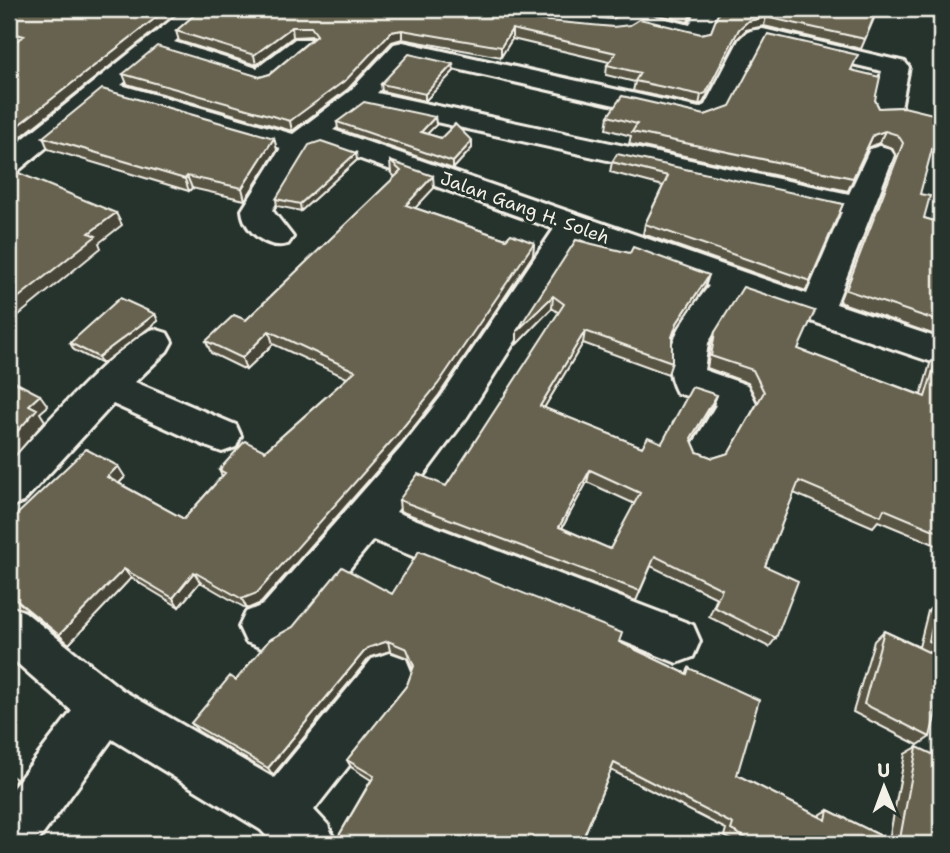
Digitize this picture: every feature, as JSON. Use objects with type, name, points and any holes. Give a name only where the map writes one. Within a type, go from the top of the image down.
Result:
[{"type":"street","points":[[9,164],[105,89],[199,9]]},
{"type":"street","points":[[419,9],[612,27],[620,27],[634,18],[748,45]]},
{"type":"street","points":[[699,34],[708,9]]},
{"type":"street","points":[[277,237],[258,217],[257,210],[298,144],[359,97],[398,52],[407,48],[530,80],[702,117],[716,110],[748,45],[754,37],[763,36],[896,67],[886,113]]},
{"type":"street","points":[[155,44],[261,77],[304,44]]},
{"type":"street","points":[[530,80],[557,54]]},
{"type":"street","name":"Jalan Gang H. Soleh","points":[[105,89],[298,144],[323,136],[572,226],[941,352]]},
{"type":"street","points":[[359,97],[491,128],[765,183],[857,205]]},
{"type":"street","points":[[817,310],[857,205],[880,155]]},
{"type":"street","points":[[262,627],[267,628],[279,620],[367,519],[454,407],[572,226]]},
{"type":"street","points":[[709,451],[737,403],[736,399],[734,395],[690,383],[685,362],[690,343],[730,281]]},
{"type":"street","points":[[9,491],[107,386],[154,342]]},
{"type":"street","points":[[107,386],[222,436]]},
{"type":"street","points":[[367,519],[677,641]]},
{"type":"street","points":[[9,627],[105,707],[294,828],[389,676]]},
{"type":"street","points":[[9,836],[105,707]]},
{"type":"building","points":[[9,9],[167,9],[12,130],[9,129],[9,46],[24,36],[9,32]]},
{"type":"building","points":[[201,9],[418,9],[613,27],[630,25],[640,19],[701,34],[711,32],[720,9],[877,9],[865,39],[766,17],[748,21],[739,29],[706,93],[701,95],[635,81],[640,73],[607,65],[616,53],[512,29],[501,47],[402,30],[391,32],[347,79],[290,121],[123,74],[157,46],[260,77],[270,74],[317,35],[311,27],[292,27],[254,55],[176,31]]},
{"type":"building","points":[[768,34],[858,55],[851,70],[880,77],[875,100],[879,108],[904,107],[941,116],[920,194],[930,196],[924,218],[941,223],[941,322],[846,290],[903,143],[898,135],[885,131],[873,135],[853,178],[632,132],[637,124],[608,116],[622,96],[705,115],[730,106]]},
{"type":"building","points":[[409,54],[453,64],[425,94],[381,84]]},
{"type":"building","points":[[102,89],[274,138],[242,188],[187,176],[185,179],[43,137]]},
{"type":"building","points":[[364,102],[435,117],[421,132],[441,138],[455,124],[472,141],[453,162],[337,122]]},
{"type":"building","points":[[321,141],[356,153],[300,204],[276,199],[309,145]]},
{"type":"building","points":[[617,154],[843,204],[810,281],[645,224],[668,176],[612,162]]},
{"type":"building","points":[[390,161],[433,176],[406,205],[506,239],[511,234],[534,243],[438,384],[396,436],[257,593],[242,599],[194,572],[173,598],[124,569],[59,635],[16,600],[9,598],[9,522],[86,449],[118,466],[107,477],[184,519],[225,473],[219,470],[245,441],[265,451],[355,371],[269,331],[242,358],[206,341],[234,315],[246,320],[401,171]]},
{"type":"building","points":[[9,169],[116,213],[89,233],[96,236],[9,305]]},
{"type":"building","points":[[576,240],[630,253],[633,247],[709,275],[677,323],[672,337],[672,362],[585,331],[540,406],[642,447],[648,437],[662,443],[692,387],[717,395],[691,438],[697,452],[713,458],[729,453],[764,392],[753,370],[711,356],[715,332],[743,287],[815,311],[798,349],[925,397],[939,352],[941,533],[884,509],[881,516],[799,481],[765,566],[798,581],[776,638],[714,607],[722,589],[655,556],[640,591],[399,500],[418,474],[446,486],[564,304],[553,296],[517,331]],"holes":[[[590,470],[640,493],[610,549],[559,527]]]},
{"type":"building","points":[[120,298],[155,314],[98,357],[70,343]]},
{"type":"building","points":[[9,379],[40,395],[29,405],[37,409],[9,441]]},
{"type":"building","points":[[419,551],[622,633],[619,642],[687,674],[689,668],[759,700],[737,775],[826,820],[828,810],[898,844],[757,844],[731,830],[733,824],[614,763],[581,843],[584,844],[396,844],[387,839],[384,844],[334,844],[374,776],[347,760],[407,685],[414,666],[407,649],[388,641],[367,648],[268,768],[191,723],[230,676],[236,680],[269,640],[293,627],[342,567],[392,594]]},
{"type":"building","points":[[938,601],[941,603],[941,647],[929,641]]},
{"type":"building","points":[[884,631],[941,658],[941,691],[930,737],[864,704]]},
{"type":"building","points":[[917,747],[941,758],[941,844],[899,844]]}]
